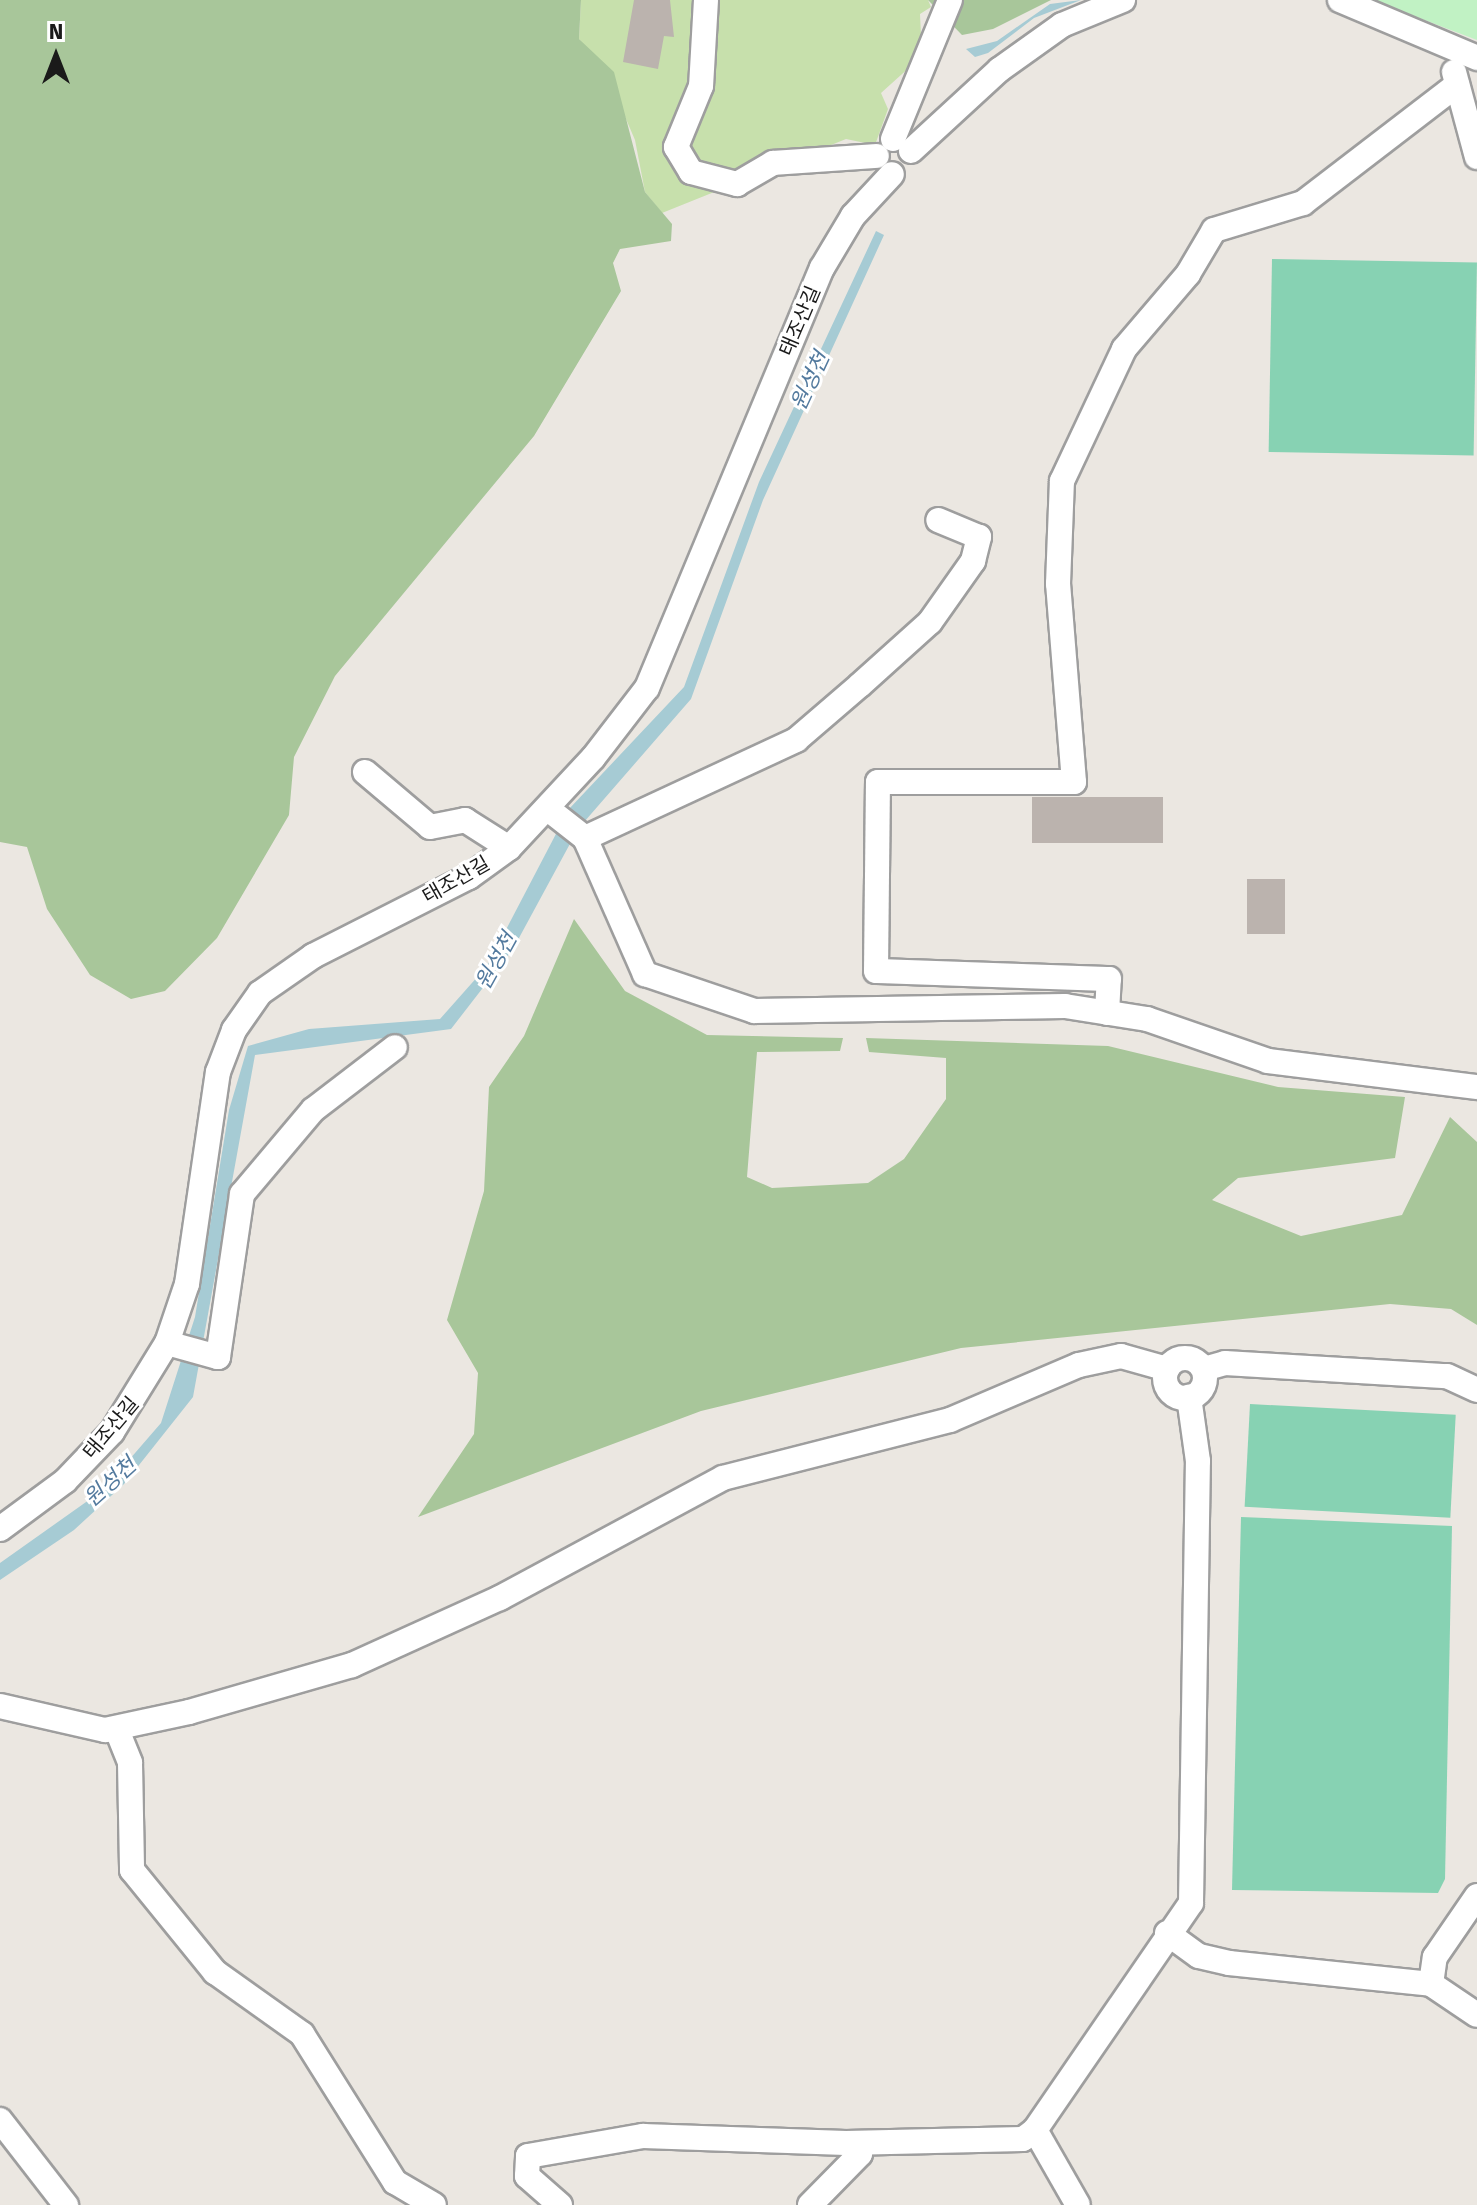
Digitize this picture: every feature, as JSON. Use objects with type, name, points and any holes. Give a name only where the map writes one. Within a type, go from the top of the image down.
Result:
[{"type":"street","points":[[706,0],[701,86],[676,147],[691,172],[721,186],[758,177],[773,163],[893,155],[950,0]]},
{"type":"street","name":"태조산길","points":[[0,1529],[65,1481],[112,1432],[175,1345],[218,1072],[234,1030],[260,993],[313,956],[469,877],[552,814],[647,688],[822,268],[893,155],[1037,43],[1123,0]]},
{"type":"street","points":[[1340,0],[1448,50],[1477,58]]},
{"type":"street","points":[[1448,50],[1477,157]]},
{"type":"street","points":[[1107,1013],[1109,979],[876,971],[878,782],[1074,782],[1058,584],[1062,481],[1124,349],[1188,274],[1214,230],[1303,203],[1457,85]]},
{"type":"street","points":[[582,836],[796,740],[860,685],[947,603],[973,561],[979,537],[938,520]]},
{"type":"street","points":[[365,772],[430,827],[465,820],[509,848]]},
{"type":"street","points":[[552,814],[582,836],[645,974],[754,1011],[982,1003],[1107,1013],[1268,1061],[1477,1087]]},
{"type":"street","points":[[175,1345],[218,1357],[225,1337],[242,1194],[313,1110],[395,1047]]},
{"type":"street","points":[[0,1706],[117,1730],[352,1665],[500,1598],[723,1478],[950,1420],[1079,1365],[1121,1356],[1167,1369]]},
{"type":"street","points":[[1167,1369],[1183,1358],[1204,1369],[1225,1363],[1447,1376],[1477,1390]]},
{"type":"street","points":[[1167,1369],[1168,1389],[1189,1397]]},
{"type":"street","points":[[1189,1397],[1203,1388],[1204,1369]]},
{"type":"street","points":[[560,2205],[527,2176],[528,2156],[643,2136],[862,2143],[1023,2139],[1035,2130],[1167,1933],[1191,1903],[1198,1461],[1189,1397]]},
{"type":"street","points":[[117,1730],[130,1763],[132,1870],[215,1972],[302,2034],[395,2182],[434,2205]]},
{"type":"street","points":[[1431,1984],[1435,1957],[1477,1896]]},
{"type":"street","points":[[1167,1933],[1199,1956],[1229,1963],[1431,1984],[1477,2015]]},
{"type":"street","points":[[0,2120],[66,2205]]},
{"type":"street","points":[[1035,2130],[1078,2205]]},
{"type":"street","points":[[810,2205],[860,2154],[862,2143]]},
{"type":"green space","points":[[0,0],[581,0],[579,39],[614,72],[645,192],[672,224],[671,241],[620,249],[613,263],[621,291],[534,436],[335,676],[294,757],[289,815],[217,938],[165,991],[131,999],[90,975],[47,909],[27,847],[0,842]]},
{"type":"green space","points":[[581,0],[928,0],[931,7],[920,14],[922,56],[881,93],[888,109],[875,145],[846,139],[662,213],[645,192],[635,140],[605,70],[579,39]]},
{"type":"green space","points":[[928,0],[1051,0],[993,29],[962,35]]},
{"type":"green space","points":[[1372,0],[1477,0],[1477,40]]},
{"type":"green space","points":[[1272,259],[1477,263],[1474,456],[1269,452]]},
{"type":"green space","points":[[574,919],[625,991],[707,1035],[843,1038],[840,1051],[757,1052],[747,1177],[772,1188],[868,1183],[904,1159],[946,1099],[946,1058],[869,1052],[866,1038],[1108,1046],[1278,1087],[1405,1097],[1395,1158],[1238,1178],[1212,1200],[1301,1236],[1402,1215],[1450,1117],[1477,1142],[1477,1325],[1451,1309],[1390,1304],[961,1348],[701,1411],[418,1517],[474,1434],[478,1373],[447,1320],[484,1191],[489,1087],[524,1036]]},
{"type":"green space","points":[[1250,1404],[1456,1415],[1450,1518],[1245,1507]]},
{"type":"green space","points":[[1241,1517],[1452,1526],[1445,1879],[1438,1893],[1232,1890]]},
{"type":"water","points":[[1081,0],[1034,18],[988,53],[975,57],[966,49],[997,41],[1050,4]]},
{"type":"water","name":"원성천","points":[[876,231],[884,235],[763,500],[691,699],[578,829],[513,949],[451,1029],[255,1055],[193,1397],[124,1484],[74,1530],[0,1580],[0,1563],[103,1490],[161,1423],[195,1317],[229,1110],[248,1046],[309,1029],[440,1019],[487,966],[569,809],[684,687],[759,482]]},
{"type":"building","points":[[634,0],[670,0],[674,37],[664,36],[658,69],[623,62]]},
{"type":"building","points":[[1032,797],[1163,797],[1163,843],[1032,843]]},
{"type":"building","points":[[1247,879],[1285,879],[1285,934],[1247,934]]}]
